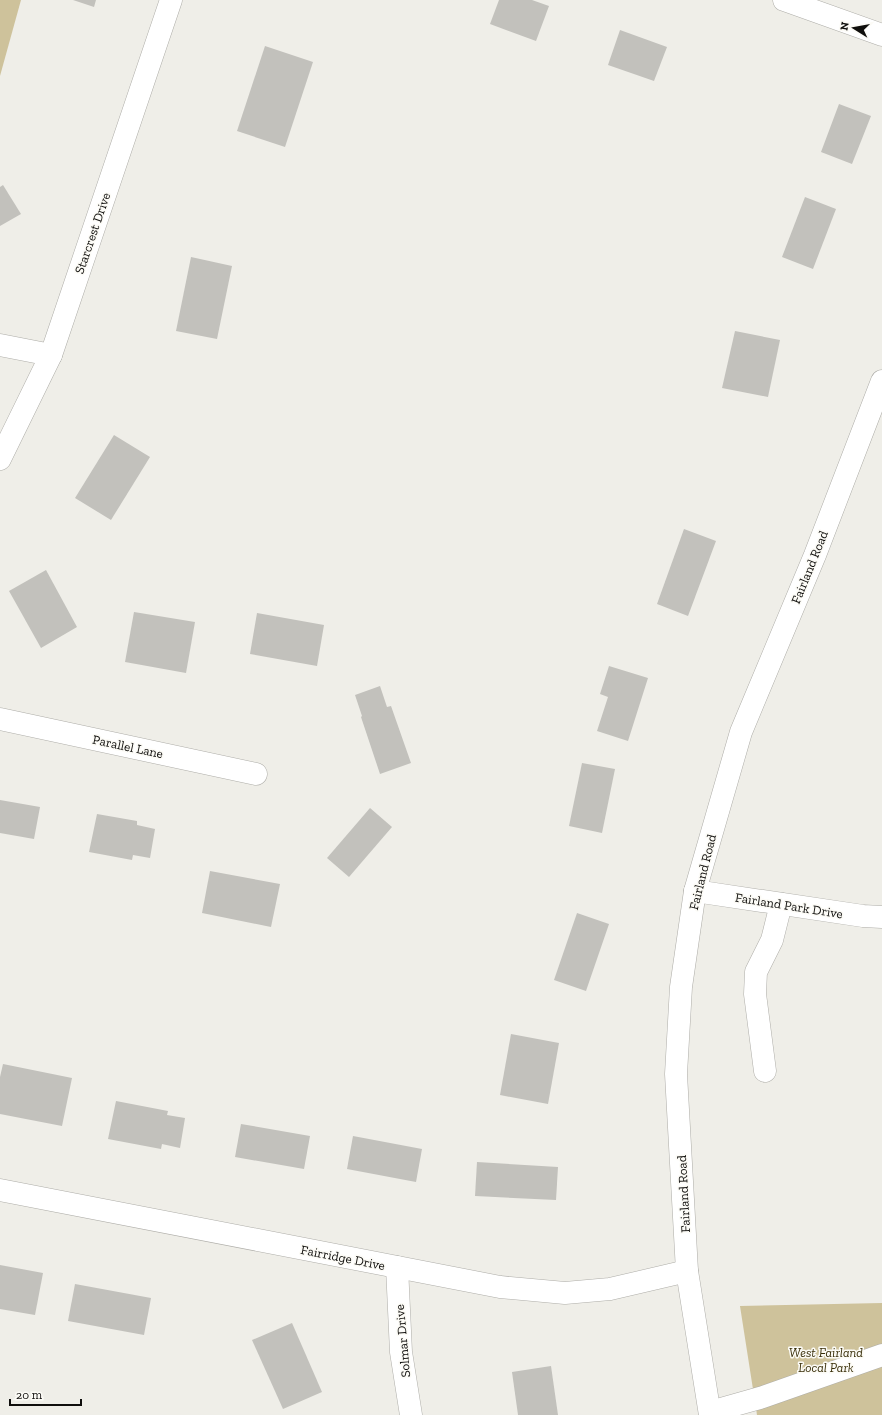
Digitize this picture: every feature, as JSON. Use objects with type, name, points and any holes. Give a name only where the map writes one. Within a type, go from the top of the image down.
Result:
[{"type":"street","name":"Starcrest Drive","points":[[0,459],[51,355],[170,0]]},
{"type":"street","points":[[784,0],[882,35]]},
{"type":"street","points":[[0,345],[51,355]]},
{"type":"street","name":"Fairland Road","points":[[710,1413],[688,1271],[676,1074],[681,986],[695,891],[741,732],[815,555],[882,381]]},
{"type":"street","name":"Parallel Lane","points":[[0,719],[256,774]]},
{"type":"street","name":"Fairland Park Drive","points":[[695,891],[862,916],[882,917]]},
{"type":"street","points":[[766,1071],[755,994],[756,972],[772,940],[781,904]]},
{"type":"street","name":"Fairridge Drive","points":[[0,1190],[500,1287],[565,1292],[610,1289],[688,1271]]},
{"type":"street","name":"Solmar Drive","points":[[397,1267],[401,1352],[411,1415]]},
{"type":"street","points":[[710,1413],[763,1397],[882,1355]]},
{"type":"green space","points":[[0,0],[21,0],[0,76]]},
{"type":"green space","name":"West Fairland Local Park","points":[[882,1303],[882,1415],[757,1415],[740,1306]]},
{"type":"building","points":[[73,0],[96,0],[94,7]]},
{"type":"building","points":[[499,0],[532,0],[549,6],[536,41],[490,24]]},
{"type":"building","points":[[620,30],[667,47],[654,81],[608,65]]},
{"type":"building","points":[[265,46],[313,62],[285,147],[237,131]]},
{"type":"building","points":[[839,104],[871,116],[852,164],[821,152]]},
{"type":"building","points":[[3,185],[21,214],[0,226],[0,187]]},
{"type":"building","points":[[805,197],[836,209],[813,269],[782,257]]},
{"type":"building","points":[[191,257],[232,266],[217,339],[176,331]]},
{"type":"building","points":[[735,331],[780,340],[768,397],[722,388]]},
{"type":"building","points":[[114,435],[150,457],[111,520],[75,498]]},
{"type":"building","points":[[684,529],[716,541],[688,616],[657,604]]},
{"type":"building","points":[[46,570],[77,627],[41,648],[9,591]]},
{"type":"building","points":[[134,612],[195,622],[186,673],[125,662]]},
{"type":"building","points":[[257,613],[324,625],[317,666],[250,654]]},
{"type":"building","points":[[609,666],[648,678],[628,741],[597,731],[608,697],[600,694]]},
{"type":"building","points":[[380,686],[387,707],[391,706],[411,763],[380,774],[355,695]]},
{"type":"building","points":[[582,763],[615,769],[602,833],[569,826]]},
{"type":"building","points":[[0,800],[40,807],[34,839],[0,833]]},
{"type":"building","points":[[370,808],[392,827],[349,877],[327,858]]},
{"type":"building","points":[[97,814],[137,821],[137,825],[155,829],[150,858],[133,855],[132,860],[89,852]]},
{"type":"building","points":[[210,871],[280,884],[271,927],[202,913]]},
{"type":"building","points":[[577,913],[609,924],[586,991],[554,980]]},
{"type":"building","points":[[511,1034],[559,1043],[548,1104],[500,1095]]},
{"type":"building","points":[[3,1064],[72,1078],[62,1126],[0,1114],[0,1077]]},
{"type":"building","points":[[116,1101],[168,1111],[167,1115],[185,1118],[180,1148],[162,1144],[161,1149],[108,1139]]},
{"type":"building","points":[[241,1124],[310,1136],[304,1169],[235,1157]]},
{"type":"building","points":[[353,1136],[422,1149],[416,1182],[347,1169]]},
{"type":"building","points":[[477,1162],[558,1167],[556,1200],[475,1196]]},
{"type":"building","points":[[0,1265],[43,1273],[35,1315],[0,1309]]},
{"type":"building","points":[[75,1284],[151,1298],[144,1335],[68,1321]]},
{"type":"building","points":[[292,1323],[322,1392],[283,1409],[252,1340]]},
{"type":"building","points":[[551,1366],[558,1415],[518,1415],[512,1372]]}]
